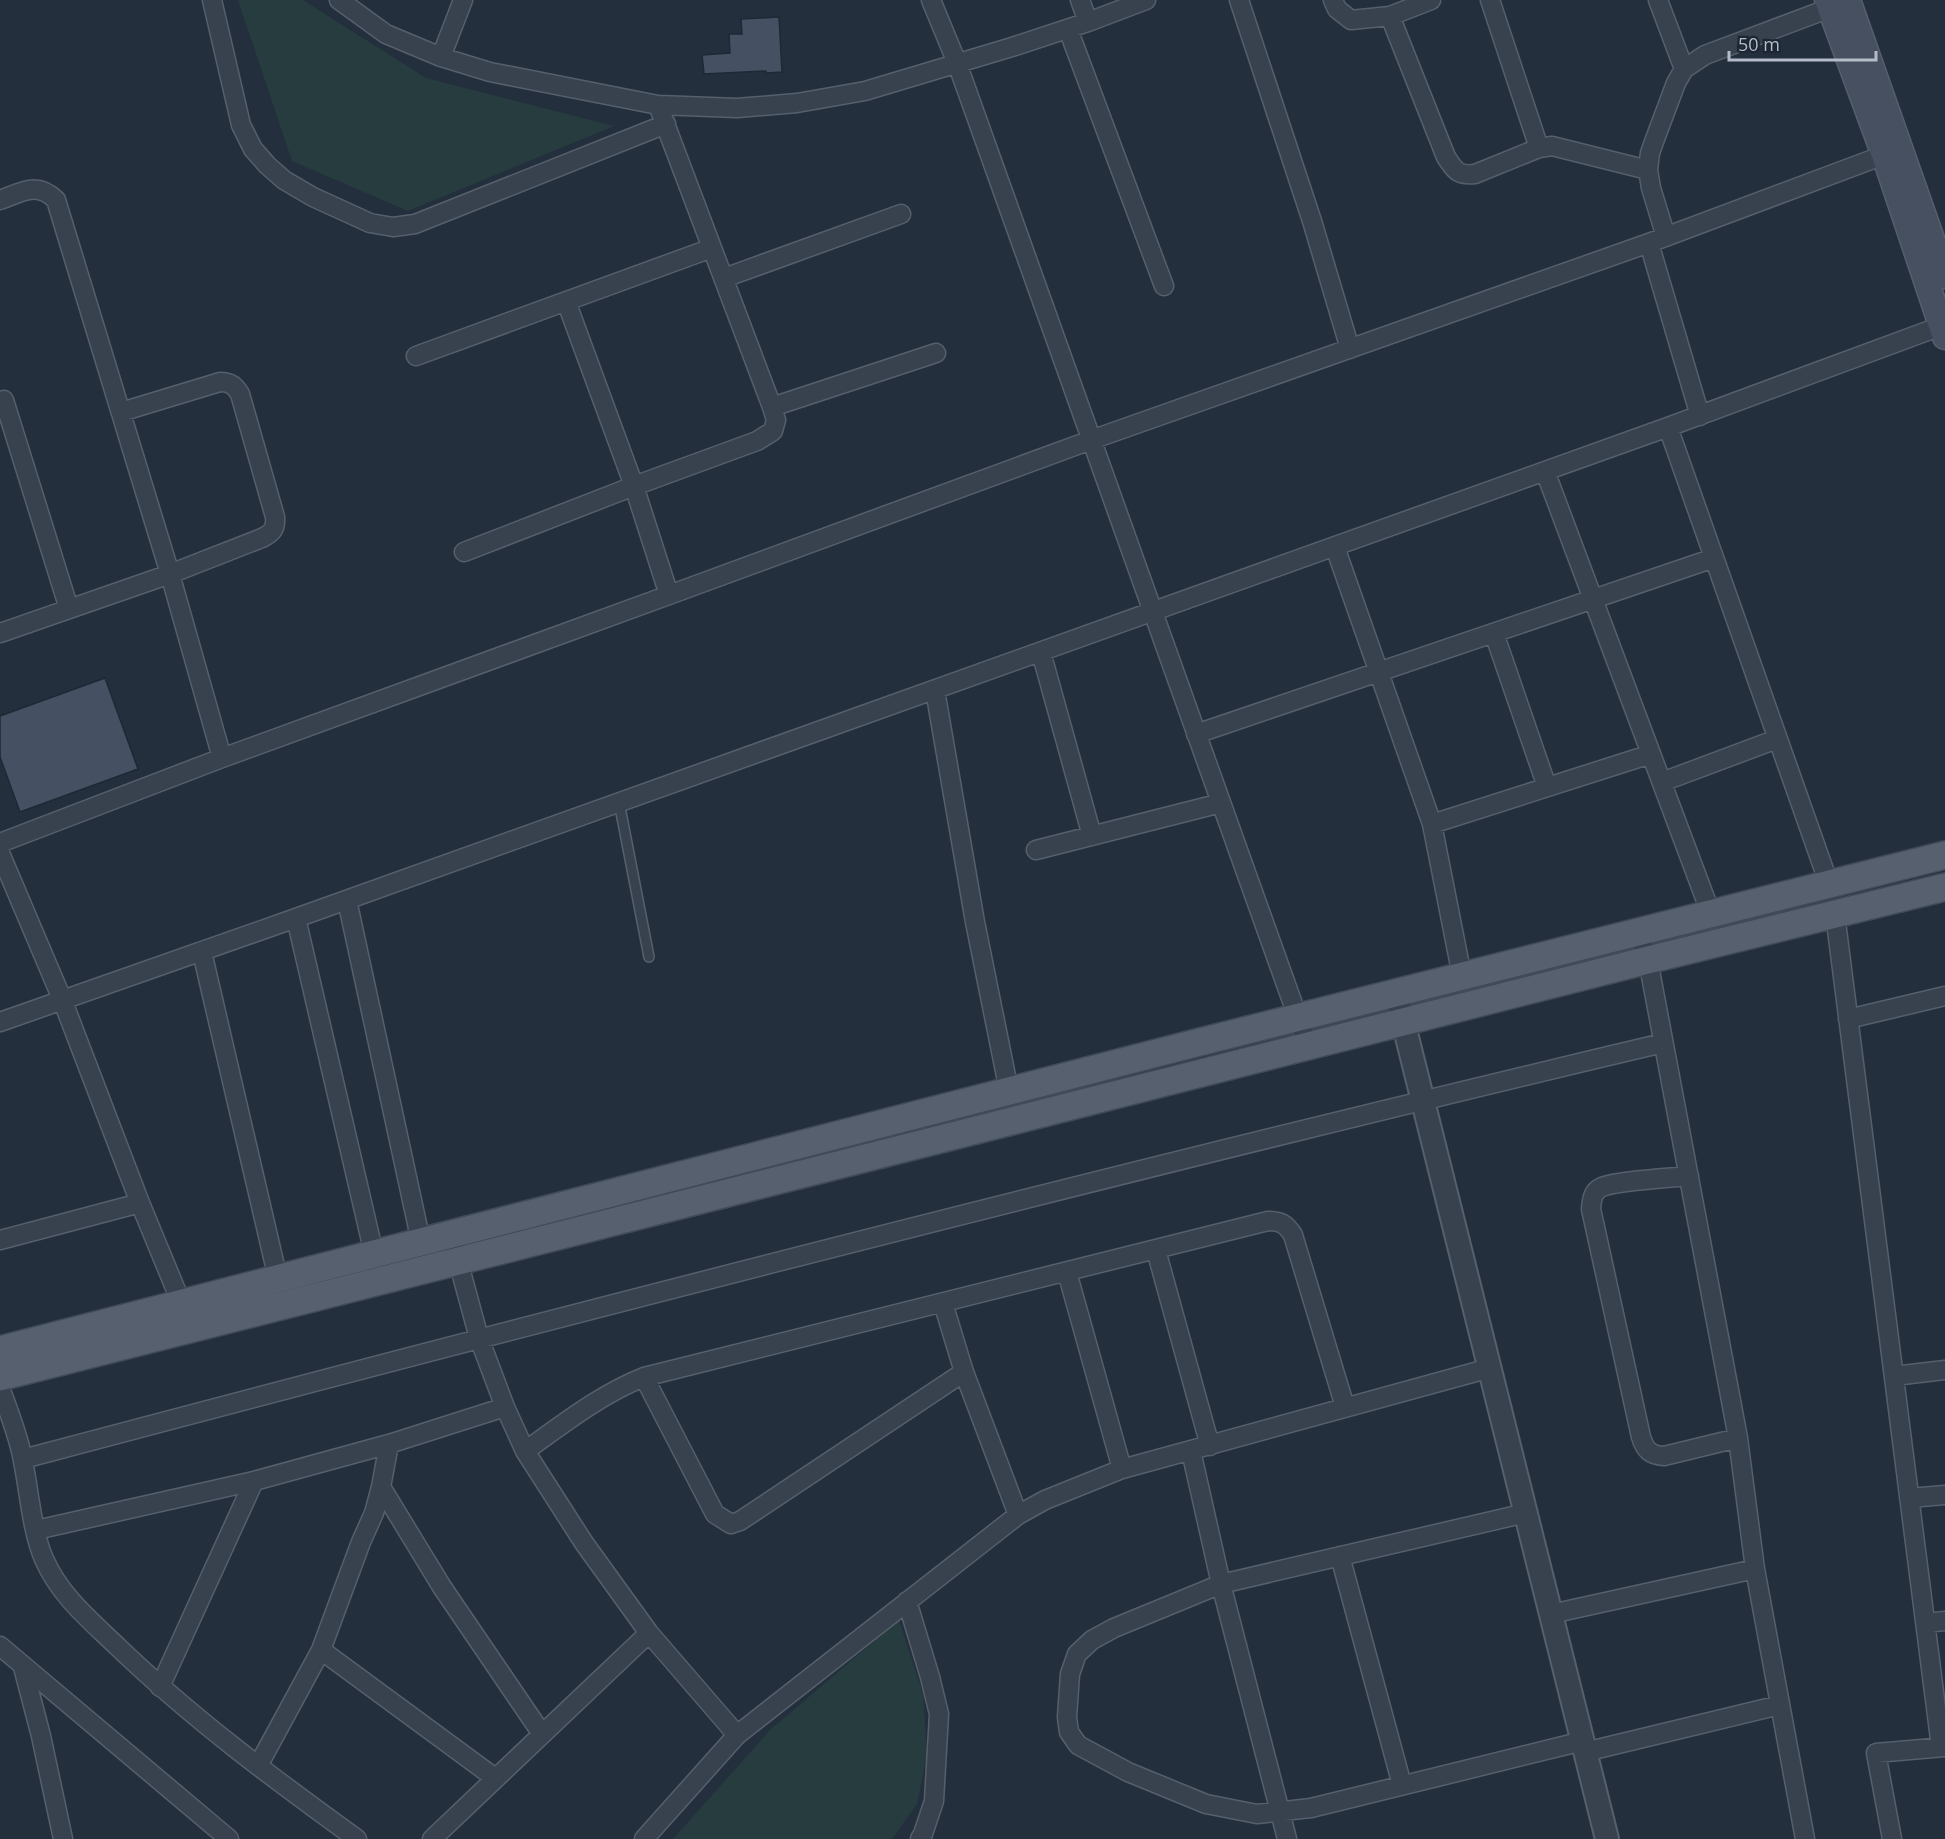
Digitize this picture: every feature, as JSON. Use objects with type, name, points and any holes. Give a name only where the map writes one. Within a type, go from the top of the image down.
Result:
[{"type":"main road","points":[[1835,3],[1944,329]]},
{"type":"main road","points":[[1835,3],[1945,276]]},
{"type":"main road","points":[[0,1350],[187,1316],[278,1279],[421,1242],[455,1247],[1009,1091],[1945,855]]},
{"type":"main road","points":[[0,1377],[187,1316],[455,1247],[1308,1046],[1945,887]]},
{"type":"street","points":[[212,0],[241,125],[253,149],[284,180],[313,197],[370,223],[393,227],[415,224],[666,124]]},
{"type":"street","points":[[339,0],[386,34],[441,57],[490,72],[658,105],[737,108],[797,103],[865,91],[1068,29],[1146,0]]},
{"type":"street","points":[[441,57],[463,0]]},
{"type":"street","points":[[931,0],[957,63],[1308,1046]]},
{"type":"street","points":[[1080,0],[1088,22]]},
{"type":"street","points":[[1239,0],[1319,243],[1350,349]]},
{"type":"street","points":[[1334,0],[1337,9],[1351,20],[1390,16],[1431,0]]},
{"type":"street","points":[[1490,0],[1539,148]]},
{"type":"street","points":[[1658,0],[1684,69]]},
{"type":"street","points":[[1700,416],[1657,240],[1648,170],[1650,153],[1676,83],[1684,69],[1705,55],[1835,3]]},
{"type":"street","points":[[1390,16],[1446,157],[1456,171],[1464,175],[1475,174],[1539,148],[1552,146],[1648,170]]},
{"type":"street","points":[[1068,29],[1164,286]]},
{"type":"street","points":[[464,552],[757,441],[773,431],[776,420],[772,407],[658,105]]},
{"type":"street","points":[[0,843],[222,758],[1091,440],[1657,240],[1884,155]]},
{"type":"street","points":[[0,200],[29,190],[40,189],[48,192],[56,200],[170,573],[222,758]]},
{"type":"street","points":[[724,279],[901,214]]},
{"type":"street","points":[[416,356],[712,248]]},
{"type":"street","points":[[566,301],[634,486],[669,595]]},
{"type":"street","points":[[0,1022],[202,952],[1944,329]]},
{"type":"street","points":[[772,407],[936,353]]},
{"type":"street","points":[[0,633],[262,538],[271,533],[276,526],[240,394],[235,386],[228,382],[220,382],[121,412]]},
{"type":"street","points":[[4,400],[69,609]]},
{"type":"street","points":[[1668,427],[1829,884]]},
{"type":"street","points":[[1545,471],[1711,914]]},
{"type":"street","points":[[1335,547],[1432,824],[1462,976]]},
{"type":"street","points":[[1196,734],[1714,558]]},
{"type":"street","points":[[1494,633],[1547,787]]},
{"type":"street","points":[[1041,652],[1092,836]]},
{"type":"street","points":[[935,690],[975,922],[1009,1091]]},
{"type":"street","points":[[1662,782],[1777,739]]},
{"type":"street","points":[[1432,824],[1651,754]]},
{"type":"street","points":[[1036,850],[1221,803]]},
{"type":"street","points":[[0,853],[62,999],[140,1203],[187,1316]]},
{"type":"street","points":[[347,900],[421,1242]]},
{"type":"street","points":[[1834,914],[1943,1747],[1876,1753],[1892,1839]]},
{"type":"street","points":[[296,918],[374,1254]]},
{"type":"street","points":[[1638,932],[1648,960],[1738,1438],[1755,1569],[1805,1839]]},
{"type":"street","points":[[202,952],[278,1279]]},
{"type":"street","points":[[1396,993],[1607,1839]]},
{"type":"street","points":[[1848,1019],[1945,996]]},
{"type":"street","points":[[23,1459],[479,1338],[1422,1100],[1663,1042]]},
{"type":"street","points":[[1689,1176],[1616,1184],[1601,1188],[1593,1195],[1591,1209],[1645,1449],[1653,1455],[1664,1456],[1738,1438]]},
{"type":"street","points":[[0,1240],[140,1203]]},
{"type":"street","points":[[525,1451],[604,1396],[644,1377],[1268,1221],[1278,1221],[1287,1226],[1293,1235],[1344,1407]]},
{"type":"street","points":[[455,1247],[479,1338],[505,1407],[525,1451],[584,1543],[649,1633],[737,1735]]},
{"type":"street","points":[[1156,1250],[1210,1446]]},
{"type":"street","points":[[1067,1272],[1122,1470]]},
{"type":"street","points":[[943,1303],[964,1372],[1018,1515]]},
{"type":"street","points":[[644,1839],[737,1735],[1018,1515],[1045,1500],[1122,1470],[1490,1368]]},
{"type":"street","points":[[1894,1376],[1945,1371]]},
{"type":"street","points":[[644,1377],[715,1514],[731,1524],[740,1521],[964,1372]]},
{"type":"street","points":[[0,1387],[23,1459],[30,1504],[43,1557],[56,1581],[75,1606],[160,1687],[258,1766],[357,1839]]},
{"type":"street","points":[[36,1530],[254,1481],[389,1444],[505,1407]]},
{"type":"street","points":[[258,1766],[321,1650],[374,1513],[389,1444]]},
{"type":"street","points":[[1191,1451],[1221,1584],[1287,1839]]},
{"type":"street","points":[[160,1687],[254,1481]]},
{"type":"street","points":[[381,1487],[442,1587],[542,1734]]},
{"type":"street","points":[[1909,1498],[1945,1495]]},
{"type":"street","points":[[1526,1513],[1221,1584],[1114,1628],[1092,1640],[1077,1654],[1070,1674],[1067,1717],[1069,1732],[1078,1745],[1128,1772],[1206,1804],[1257,1814],[1311,1808],[1402,1785],[1780,1705]]},
{"type":"street","points":[[1340,1556],[1402,1785]]},
{"type":"street","points":[[1551,1614],[1755,1569]]},
{"type":"street","points":[[907,1600],[939,1714],[934,1801],[926,1837]]},
{"type":"street","points":[[1926,1623],[1945,1621]]},
{"type":"street","points":[[432,1839],[649,1633]]},
{"type":"street","points":[[0,1646],[229,1839]]},
{"type":"street","points":[[321,1650],[495,1778]]},
{"type":"street","points":[[23,1666],[63,1839]]},
{"type":"lane","points":[[619,802],[649,957]]},
{"type":"green space","points":[[238,0],[303,0],[426,78],[614,126],[408,211],[292,161]]},
{"type":"green space","points":[[899,1620],[923,1693],[927,1755],[917,1804],[892,1839],[673,1839],[770,1730]]},
{"type":"building","points":[[779,17],[782,72],[704,74],[702,55],[730,53],[729,34],[742,34],[741,19]]},
{"type":"building","points":[[105,678],[138,769],[20,812],[0,757],[0,716]]}]
